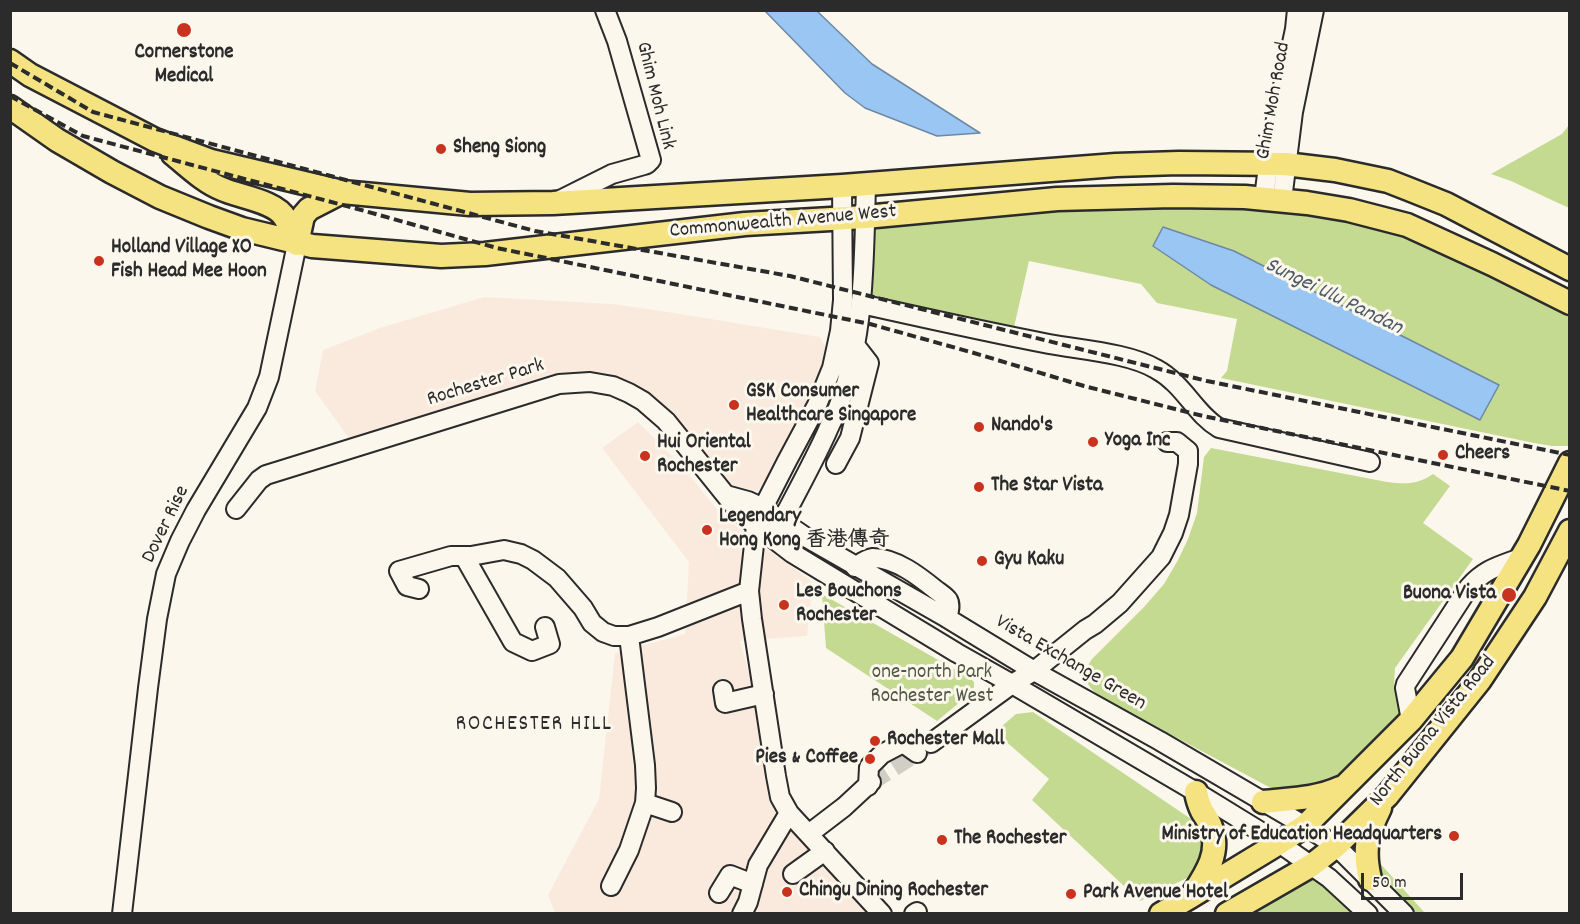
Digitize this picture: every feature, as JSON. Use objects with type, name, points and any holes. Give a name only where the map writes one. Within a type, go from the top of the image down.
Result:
[{"type":"main road","name":"Commonwealth Avenue West","points":[[10,61],[30,75],[155,140],[211,161],[342,192],[470,204],[553,203],[842,186],[1116,165],[1179,162],[1276,164],[1335,170],[1388,181],[1446,204],[1569,268]]},
{"type":"main road","name":"Commonwealth Avenue West","points":[[10,107],[57,140],[160,197],[242,229],[297,244],[441,256],[485,254],[745,224],[865,217],[1057,199],[1245,196],[1349,210],[1407,225],[1562,299]]},
{"type":"main road","points":[[155,140],[210,183],[276,210],[285,217],[297,244]]},
{"type":"main road","points":[[297,244],[303,216],[309,209],[342,192]]},
{"type":"main road","points":[[1562,299],[1569,312]]},
{"type":"main road","name":"North Buona Vista Road","points":[[1161,914],[1305,825],[1411,720],[1462,658],[1523,557],[1569,462]]},
{"type":"main road","name":"North Buona Vista Road","points":[[1227,914],[1312,865],[1336,846],[1387,796],[1480,680],[1535,597],[1569,531]]},
{"type":"main road","points":[[1263,802],[1325,795],[1347,784]]},
{"type":"main road","points":[[1191,897],[1210,867],[1214,847],[1211,827],[1201,810],[1196,792]]},
{"type":"main road","points":[[1370,879],[1366,856],[1367,840],[1387,796]]},
{"type":"street","name":"Ghim Moh Link","points":[[553,203],[612,174],[650,162],[617,41],[605,10]]},
{"type":"street","name":"Ghim Moh Road","points":[[1273,199],[1297,10]]},
{"type":"street","name":"Ghim Moh Road","points":[[1276,164],[1296,94],[1314,10]]},
{"type":"street","points":[[772,540],[840,404],[855,345],[861,304],[866,184]]},
{"type":"street","points":[[842,186],[843,300],[840,331],[832,368],[817,405],[763,508],[756,526],[749,591],[780,797],[789,813],[810,833],[882,914]]},
{"type":"street","name":"Dover Rise","points":[[122,914],[148,688],[157,619],[166,574],[196,510],[257,408],[269,377],[297,244]]},
{"type":"street","points":[[861,304],[1049,344],[1133,359],[1156,368],[1176,382],[1211,424],[1219,428],[1370,462]]},
{"type":"street","points":[[820,447],[838,465],[850,438],[869,363],[855,345]]},
{"type":"street","name":"Rochester Park","points":[[236,509],[259,480],[266,476],[559,384],[590,382],[613,386],[643,401],[666,421],[740,513],[756,526]]},
{"type":"street","points":[[820,447],[850,438]]},
{"type":"street","points":[[810,833],[870,784],[869,767],[882,754],[903,743],[924,748],[1012,684],[1034,671],[1120,603],[1161,557],[1179,516],[1188,452],[1177,442],[1167,442]]},
{"type":"street","points":[[726,495],[763,508]]},
{"type":"street","name":"Vista Exchange Green","points":[[763,508],[855,567],[1305,825],[1336,846],[1404,914]]},
{"type":"street","points":[[756,526],[772,540],[835,581],[1279,843],[1312,865],[1368,914]]},
{"type":"street","points":[[419,589],[407,586],[399,571],[452,556],[504,550],[521,554],[545,568],[565,586],[592,623],[603,632],[614,636],[628,636],[658,627],[749,591]]},
{"type":"street","points":[[464,556],[513,642],[532,651],[550,644],[545,627]]},
{"type":"street","points":[[1411,720],[1406,684],[1468,587],[1489,570],[1523,557]]},
{"type":"street","points":[[611,886],[629,850],[645,804],[645,765],[628,636]]},
{"type":"street","points":[[725,704],[764,694]]},
{"type":"street","points":[[645,804],[672,812]]},
{"type":"street","points":[[742,914],[748,902],[758,865],[789,813]]},
{"type":"street","points":[[794,874],[825,851]]},
{"type":"street","points":[[719,893],[729,866],[753,884]]},
{"type":"shaded area","points":[[484,297],[612,304],[662,311],[820,337],[826,349],[809,411],[786,458],[758,491],[733,486],[649,400],[564,382],[351,441],[315,391],[323,350],[380,328]]},
{"type":"shaded area","points":[[638,422],[681,465],[720,513],[813,582],[807,636],[740,641],[754,691],[765,780],[794,830],[869,913],[555,913],[548,895],[599,799],[615,653],[685,634],[689,562],[602,448]]},
{"type":"green space","points":[[1569,125],[1569,208],[1491,174],[1562,134]]},
{"type":"green space","points":[[1057,199],[1349,210],[1569,312],[1569,446],[1534,443],[1221,378],[1227,371],[1237,319],[1157,303],[1141,284],[1029,261],[1012,336],[861,304],[865,217]]},
{"type":"green space","points":[[1211,448],[1387,482],[1411,483],[1433,474],[1450,486],[1423,523],[1473,559],[1395,668],[1394,684],[1400,709],[1398,721],[1342,781],[1282,791],[1269,787],[1102,698],[1088,684],[1084,672],[1092,659],[1164,584],[1178,560],[1197,513],[1204,457]]},
{"type":"green space","name":"one-north Park Rochester West","points":[[822,594],[970,678],[974,682],[974,687],[970,694],[937,721],[826,648]]},
{"type":"green space","points":[[1033,712],[1197,823],[1202,834],[1203,845],[1198,861],[1189,877],[1140,901],[1032,800],[1049,779],[995,732],[1016,714]]},
{"type":"green space","points":[[1366,848],[1425,913],[1404,913],[1393,904]]},
{"type":"green space","points":[[1312,865],[1368,914],[1227,914]]},
{"type":"water","points":[[765,11],[817,11],[872,64],[980,133],[937,136],[865,108],[845,93]]},
{"type":"water","points":[[1163,227],[1234,251],[1499,385],[1480,420],[1211,285],[1153,246]]},
{"type":"tunnel","points":[[871,782],[927,746]]},
{"type":"railway","points":[[10,63],[93,112],[535,231],[790,276],[1207,381],[1570,455]]},
{"type":"railway","points":[[10,96],[83,136],[497,248],[870,324],[1084,386],[1203,416],[1570,491]]},
{"type":"place","name":"Cornerstone Medical","points":[[184,30]]},
{"type":"place","name":"Sheng Siong","points":[[441,149]]},
{"type":"place","name":"Holland Village XO Fish Head Mee Hoon","points":[[99,261]]},
{"type":"place","name":"GSK Consumer Healthcare Singapore","points":[[734,405]]},
{"type":"place","name":"Nando's","points":[[979,427]]},
{"type":"place","name":"Yoga Inc","points":[[1093,442]]},
{"type":"place","name":"Cheers","points":[[1443,455]]},
{"type":"place","name":"Hui Oriental Rochester","points":[[645,456]]},
{"type":"place","name":"The Star Vista","points":[[979,487]]},
{"type":"place","name":"Legendary Hong Kong 香港傳奇","points":[[707,530]]},
{"type":"place","name":"Gyu Kaku","points":[[982,561]]},
{"type":"place","name":"Buona Vista","points":[[1509,595]]},
{"type":"place","name":"Les Bouchons Rochester","points":[[784,605]]},
{"type":"place","name":"Rochester Mall","points":[[875,741]]},
{"type":"place","name":"Pies & Coffee","points":[[870,759]]},
{"type":"place","name":"Ministry of Education Headquarters","points":[[1454,836]]},
{"type":"place","name":"The Rochester","points":[[942,840]]},
{"type":"place","name":"Chingu Dining Rochester","points":[[787,892]]},
{"type":"place","name":"Park Avenue Hotel","points":[[1071,894]]},
{"type":"district","name":"ROCHESTER HILL","points":[[534,726]]},
{"type":"water label","name":"Sungei Ulu Pandan","points":[[1333,298]]}]
